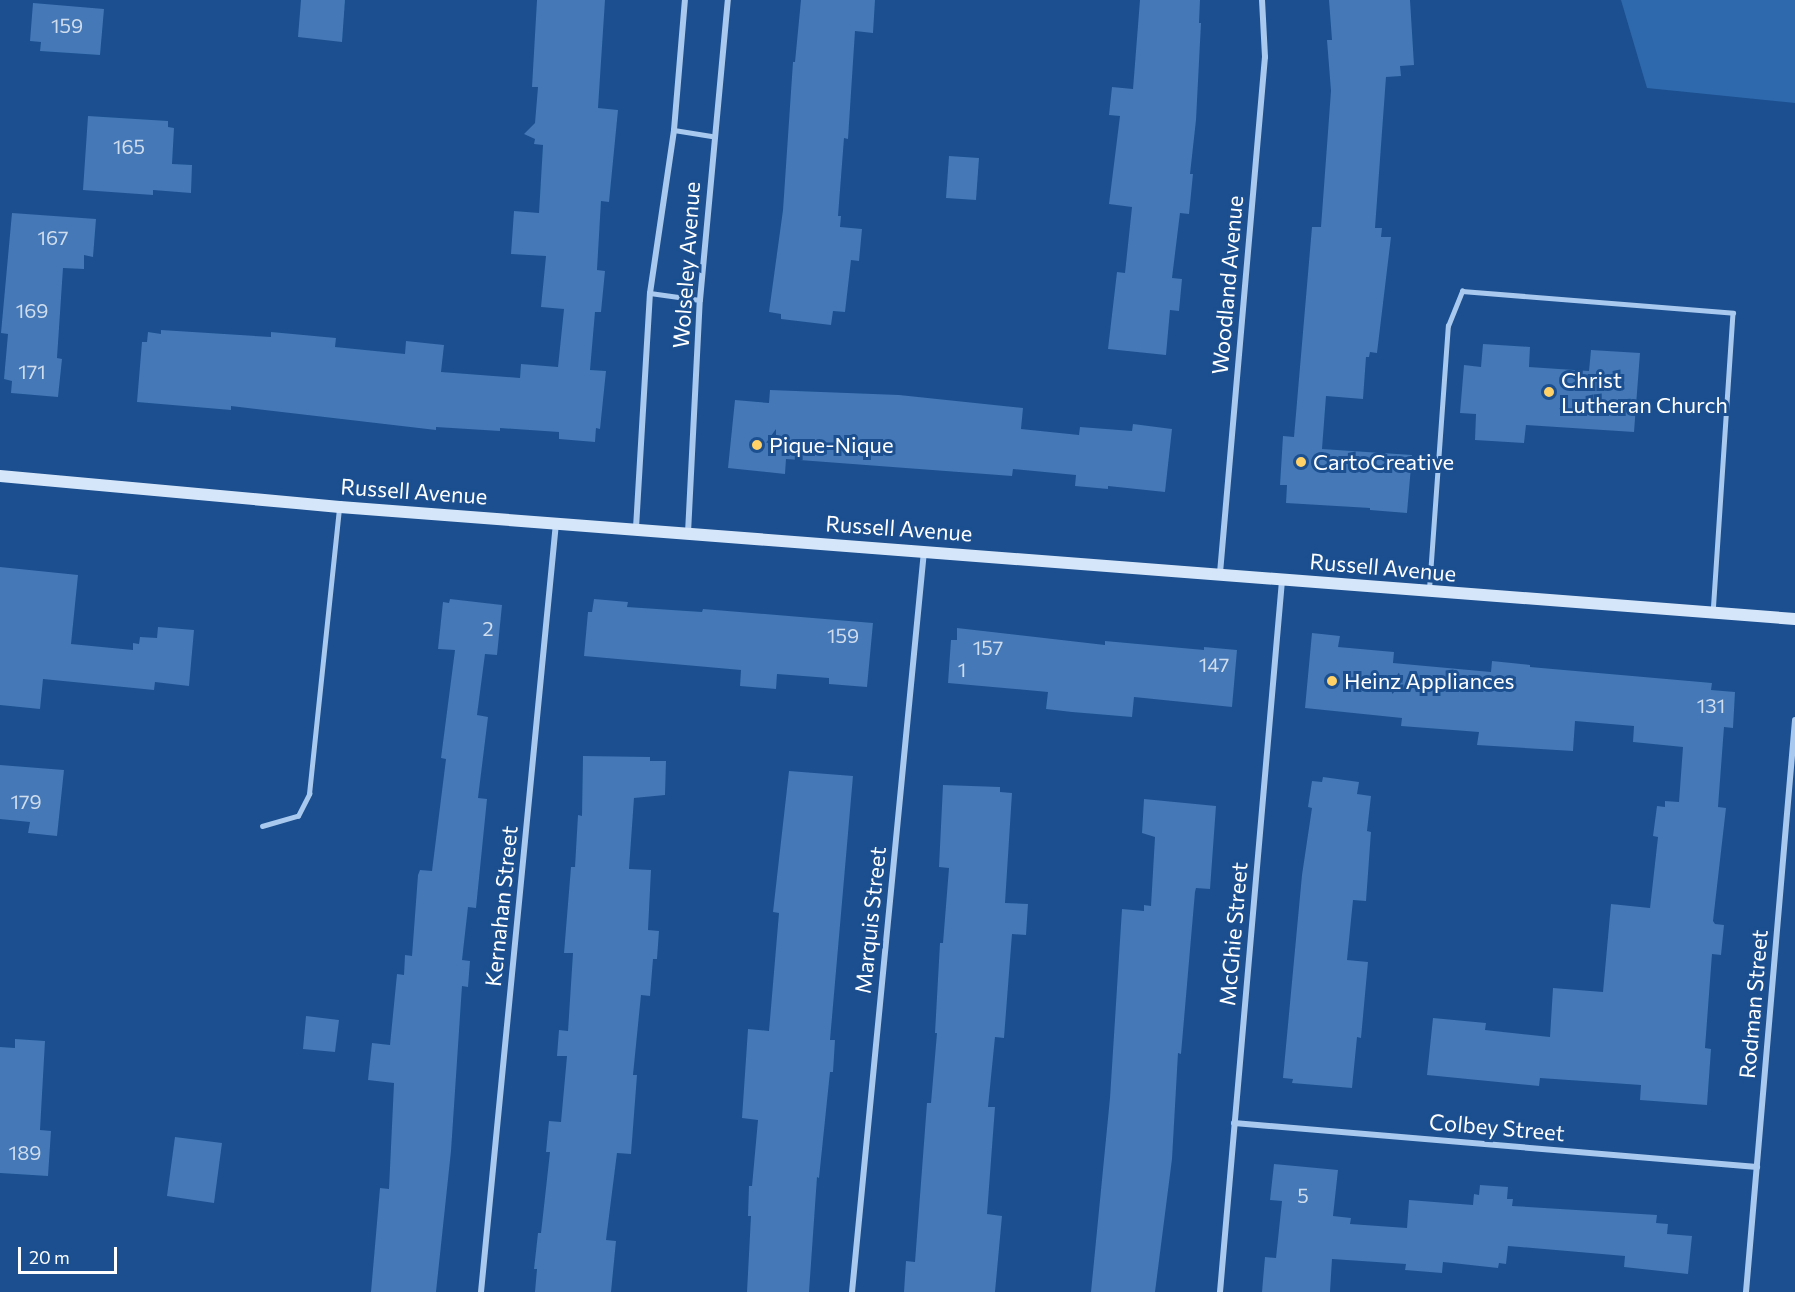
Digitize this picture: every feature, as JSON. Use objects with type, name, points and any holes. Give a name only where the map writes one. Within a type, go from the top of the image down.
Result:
[{"type":"street","name":"Wolseley Avenue","points":[[636,528],[650,293],[674,130],[685,0]]},
{"type":"street","name":"Wolseley Avenue","points":[[688,533],[700,300],[713,136],[728,0]]},
{"type":"street","name":"Woodland Avenue","points":[[1220,573],[1265,57],[1262,0]]},
{"type":"street","name":"Russell Avenue","points":[[0,476],[339,507],[924,550],[1428,592],[1795,619]]},
{"type":"street","name":"Kernahan Street","points":[[481,1292],[556,523]]},
{"type":"street","name":"Marquis Street","points":[[852,1292],[924,550]]},
{"type":"street","name":"McGhie Street","points":[[1220,1292],[1282,580]]},
{"type":"street","name":"Rodman Street","points":[[1746,1292],[1795,720]]},
{"type":"street","name":"Colbey Street","points":[[1234,1123],[1757,1167]]},
{"type":"lane","points":[[674,130],[713,136]]},
{"type":"lane","points":[[1428,592],[1448,326],[1462,291],[1733,313],[1713,612]]},
{"type":"lane","points":[[650,293],[700,300]]},
{"type":"lane","points":[[262,826],[298,816],[309,794],[339,507]]},
{"type":"shaded area","points":[[1621,0],[1795,0],[1795,103],[1647,88]]},
{"type":"building","points":[[301,0],[345,0],[342,42],[298,37]]},
{"type":"building","points":[[537,0],[605,0],[598,108],[618,110],[609,202],[601,201],[597,270],[605,271],[601,312],[595,312],[590,370],[606,371],[600,429],[596,428],[595,442],[559,439],[559,432],[500,428],[500,431],[436,427],[436,430],[231,406],[231,410],[137,402],[142,342],[147,342],[148,332],[161,334],[161,330],[271,337],[271,332],[336,338],[335,347],[405,354],[406,341],[444,345],[441,372],[520,378],[521,364],[558,367],[564,309],[541,307],[546,256],[511,254],[514,211],[539,213],[543,145],[534,144],[535,139],[524,134],[535,123],[538,87],[532,87]]},
{"type":"building","points":[[801,0],[875,0],[873,33],[855,31],[848,139],[844,138],[838,216],[841,216],[840,227],[862,229],[859,261],[851,260],[845,312],[833,311],[831,325],[781,319],[781,314],[769,312],[783,210],[793,62],[795,62]]},
{"type":"building","points":[[1140,0],[1200,0],[1196,120],[1190,174],[1193,174],[1189,214],[1180,213],[1172,278],[1182,279],[1179,311],[1170,310],[1166,355],[1108,349],[1117,272],[1125,273],[1132,207],[1109,204],[1120,116],[1109,115],[1112,87],[1133,89]]},
{"type":"building","points":[[1329,0],[1410,0],[1414,65],[1400,66],[1401,76],[1386,77],[1375,228],[1382,228],[1381,237],[1391,237],[1377,353],[1370,352],[1369,357],[1366,357],[1363,399],[1326,396],[1322,449],[1412,455],[1407,513],[1370,510],[1370,508],[1286,503],[1287,485],[1280,485],[1283,436],[1294,437],[1312,227],[1321,227],[1331,91],[1327,40],[1332,40]]},
{"type":"building","points":[[33,3],[104,9],[100,55],[40,51],[41,42],[30,41]]},
{"type":"building","points":[[88,116],[168,121],[168,127],[174,128],[172,164],[192,165],[191,193],[153,190],[153,195],[83,190]]},
{"type":"building","points":[[949,156],[979,158],[976,200],[946,198]]},
{"type":"building","points":[[12,213],[96,219],[93,257],[84,255],[84,269],[63,268],[57,358],[62,359],[58,397],[11,393],[12,381],[4,379],[8,334],[1,333]]},
{"type":"building","name":"Christ Lutheran Church","points":[[1483,344],[1530,347],[1529,367],[1589,371],[1591,350],[1640,353],[1634,432],[1526,425],[1524,443],[1475,440],[1476,414],[1460,413],[1464,365],[1481,367]]},
{"type":"building","points":[[770,390],[899,395],[1023,408],[1021,429],[1079,435],[1080,427],[1132,431],[1133,424],[1172,429],[1165,492],[1108,486],[1108,489],[1075,486],[1076,475],[1013,469],[1012,476],[786,459],[785,474],[728,468],[735,400],[769,403]]},
{"type":"building","points":[[0,567],[78,575],[71,644],[133,650],[133,643],[139,644],[140,637],[157,638],[158,627],[194,630],[189,686],[155,682],[154,690],[43,679],[40,709],[0,705]]},
{"type":"building","points":[[450,599],[502,605],[497,655],[485,654],[477,715],[488,717],[478,798],[487,799],[476,908],[468,907],[462,960],[470,961],[468,987],[462,986],[451,1151],[436,1292],[371,1292],[380,1188],[389,1189],[394,1083],[368,1080],[372,1043],[390,1045],[397,974],[404,975],[405,955],[412,956],[418,875],[420,870],[432,871],[446,759],[441,758],[455,650],[438,649],[443,602],[449,603]]},
{"type":"building","points":[[594,599],[628,602],[627,607],[702,612],[703,609],[873,623],[867,687],[829,684],[829,678],[777,674],[776,689],[740,686],[741,670],[584,656],[588,612],[592,612]]},
{"type":"building","points":[[957,628],[1105,645],[1105,641],[1204,650],[1204,647],[1237,650],[1232,707],[1134,697],[1132,717],[1072,712],[1046,709],[1048,692],[948,683],[951,640],[957,640]]},
{"type":"building","points":[[1312,633],[1340,636],[1338,647],[1394,652],[1393,663],[1491,672],[1492,661],[1530,665],[1530,667],[1712,683],[1711,690],[1735,692],[1733,728],[1724,727],[1718,807],[1726,808],[1713,921],[1715,924],[1724,925],[1721,955],[1712,954],[1705,1048],[1711,1049],[1707,1105],[1640,1100],[1641,1085],[1540,1078],[1539,1086],[1427,1075],[1433,1018],[1486,1023],[1485,1030],[1550,1037],[1553,988],[1603,992],[1611,904],[1650,908],[1658,837],[1653,836],[1657,806],[1665,807],[1665,801],[1679,802],[1683,747],[1633,742],[1634,726],[1575,721],[1573,751],[1477,745],[1479,732],[1401,726],[1402,718],[1305,708]]},
{"type":"building","points":[[583,756],[650,757],[650,761],[666,761],[665,795],[634,798],[629,869],[651,870],[648,930],[659,931],[657,959],[653,959],[650,996],[641,995],[633,1075],[637,1075],[631,1154],[617,1153],[606,1240],[616,1241],[611,1292],[535,1292],[537,1269],[534,1269],[538,1233],[541,1233],[550,1152],[546,1152],[549,1121],[561,1122],[567,1056],[557,1056],[559,1030],[568,1031],[573,953],[564,953],[571,867],[575,867],[578,815],[582,816]]},
{"type":"building","points":[[0,765],[64,770],[57,836],[28,833],[30,822],[0,819]]},
{"type":"building","points":[[789,771],[853,776],[830,1040],[835,1040],[833,1072],[830,1072],[819,1178],[817,1177],[809,1292],[747,1292],[751,1216],[748,1216],[749,1186],[752,1186],[758,1120],[742,1118],[748,1029],[769,1031],[779,913],[773,912]]},
{"type":"building","points":[[1323,777],[1359,782],[1357,794],[1371,796],[1367,831],[1371,832],[1366,901],[1353,900],[1347,960],[1368,962],[1361,1038],[1357,1037],[1352,1088],[1292,1083],[1293,1079],[1283,1078],[1302,875],[1312,808],[1308,807],[1312,781],[1322,782]]},
{"type":"building","points":[[943,785],[1000,787],[1000,792],[1012,793],[1005,903],[1028,904],[1026,935],[1012,934],[1004,1038],[995,1037],[988,1107],[995,1107],[987,1214],[1002,1216],[995,1292],[904,1292],[906,1261],[915,1262],[927,1103],[931,1103],[937,1033],[935,1033],[940,943],[943,943],[949,868],[939,867]]},
{"type":"building","points":[[1144,799],[1216,806],[1210,889],[1196,888],[1195,892],[1181,1054],[1178,1053],[1172,1159],[1155,1292],[1091,1292],[1110,1098],[1122,909],[1144,911],[1144,905],[1151,906],[1155,837],[1142,833]]},
{"type":"building","points":[[306,1016],[339,1020],[335,1052],[303,1049]]},
{"type":"building","points":[[15,1039],[45,1041],[40,1130],[51,1131],[48,1176],[0,1173],[0,1047],[15,1048]]},
{"type":"building","points":[[175,1137],[222,1143],[214,1203],[167,1196]]},
{"type":"building","points":[[1274,1164],[1338,1170],[1333,1216],[1351,1218],[1350,1224],[1407,1228],[1409,1200],[1473,1205],[1474,1194],[1479,1195],[1480,1185],[1508,1187],[1507,1199],[1513,1199],[1512,1206],[1657,1215],[1656,1223],[1668,1224],[1667,1234],[1692,1236],[1688,1274],[1624,1267],[1625,1256],[1508,1246],[1506,1264],[1499,1263],[1498,1268],[1443,1262],[1442,1273],[1405,1270],[1406,1264],[1332,1259],[1330,1292],[1262,1292],[1265,1257],[1276,1258],[1282,1201],[1270,1200]]},
{"type":"place","name":"Christ Lutheran Church","points":[[1549,392]]},
{"type":"place","name":"Pique-Nique","points":[[757,445]]},
{"type":"place","name":"CartoCreative","points":[[1301,462]]},
{"type":"place","name":"Heinz Appliances","points":[[1332,681]]}]
